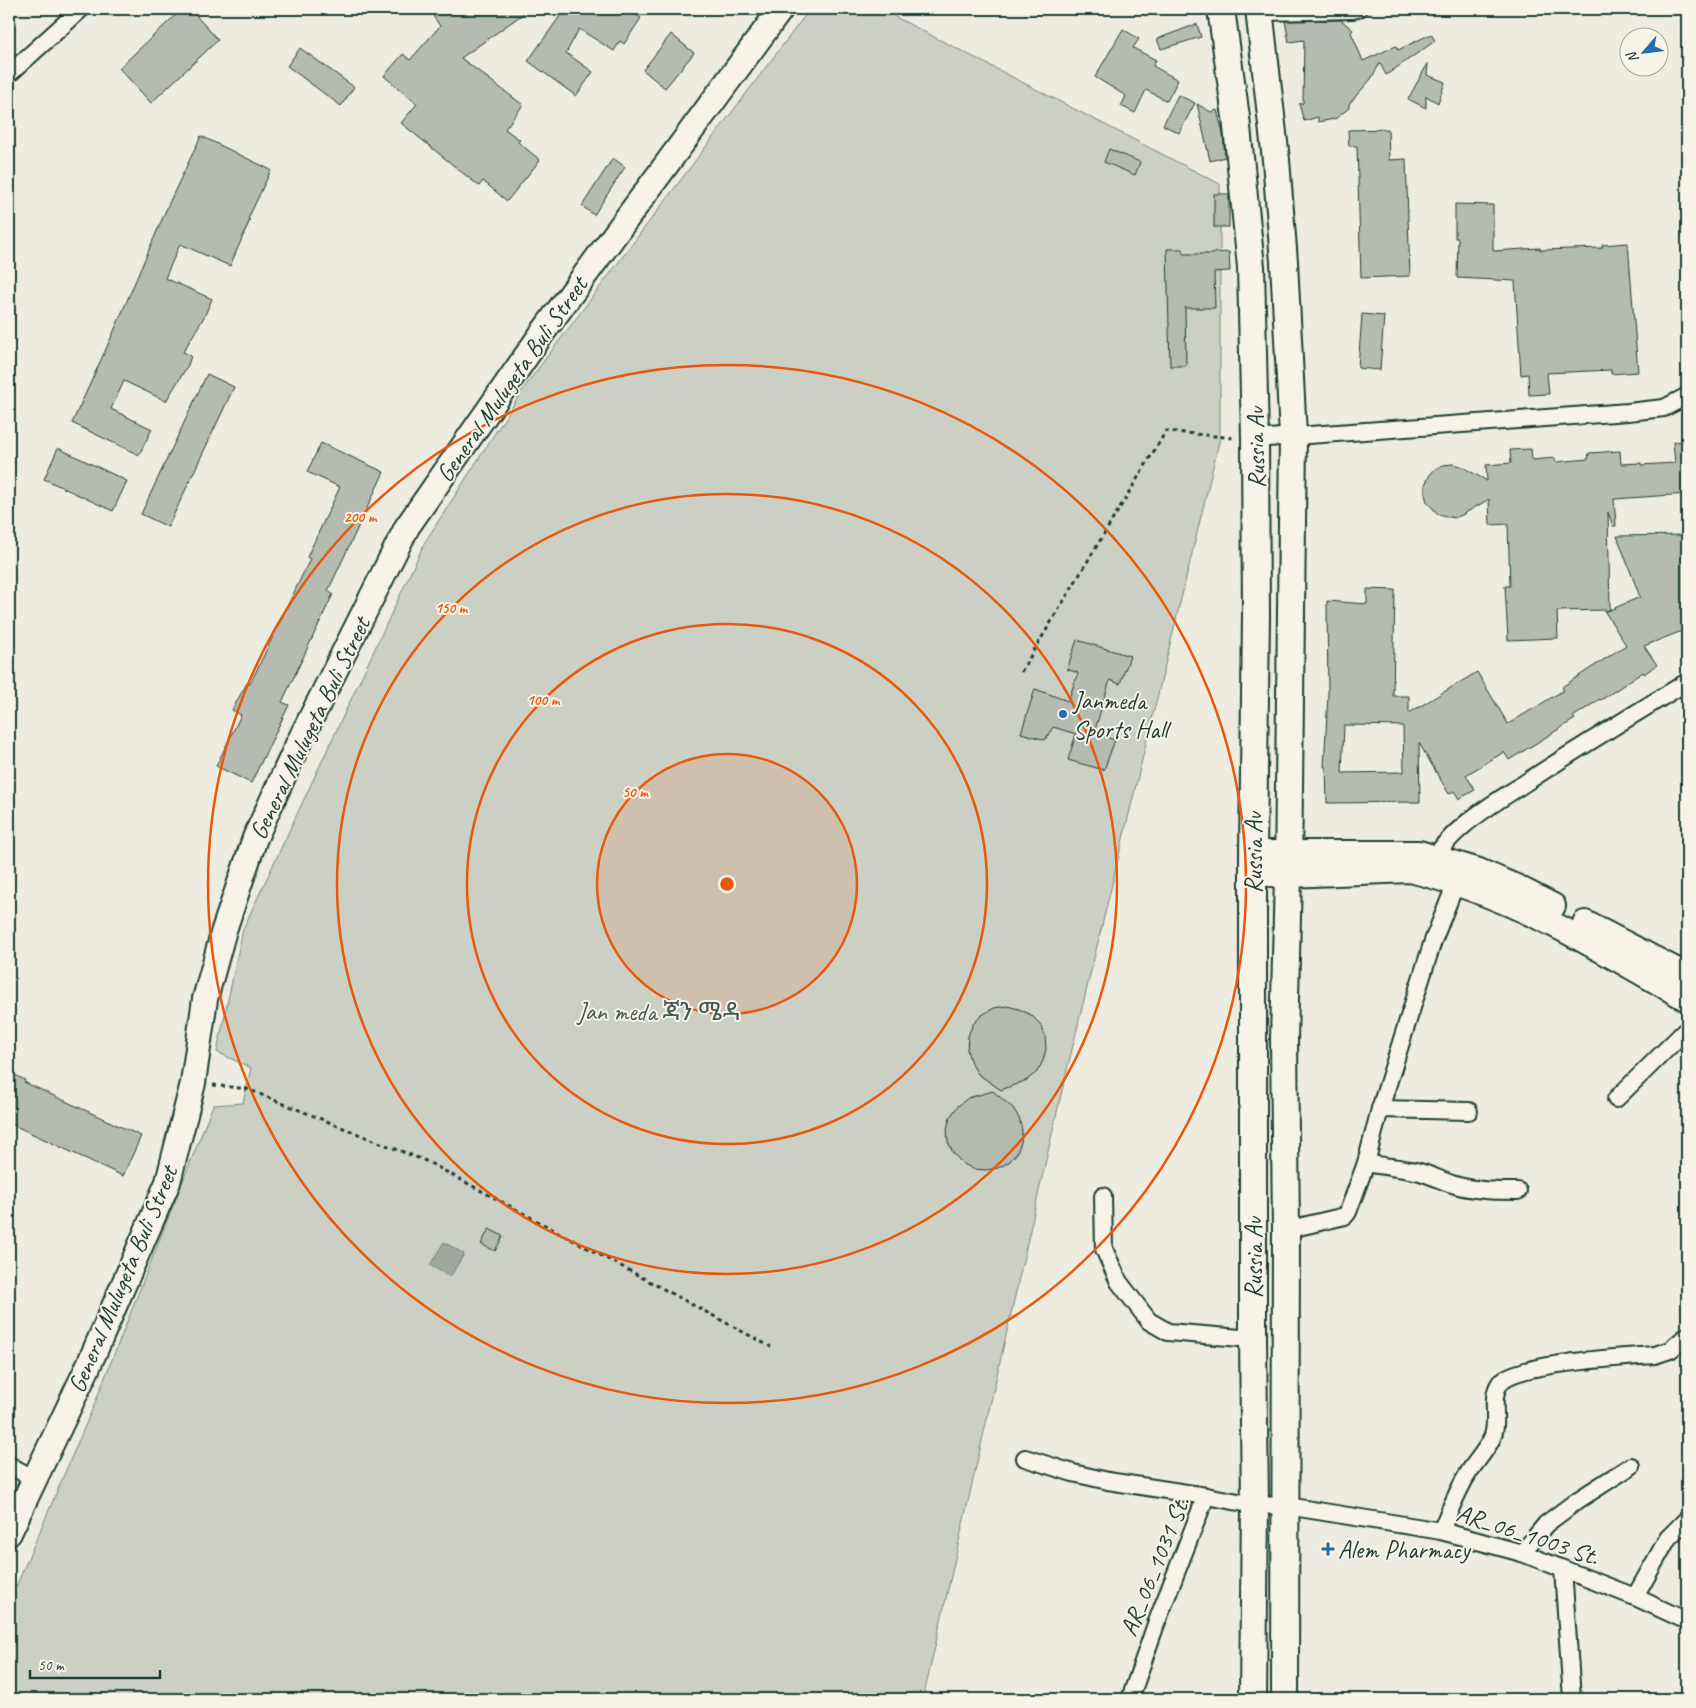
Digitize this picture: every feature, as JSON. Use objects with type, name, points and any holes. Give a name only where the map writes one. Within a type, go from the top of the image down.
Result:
[{"type":"main road","name":"General Mulugeta Buli Street","points":[[9,1533],[87,1368],[168,1182],[192,1083],[205,999],[224,930],[255,838],[298,744],[407,528],[543,332],[781,9]]},
{"type":"main road","name":"Russia Av","points":[[1221,9],[1236,117],[1251,266],[1255,439],[1256,616],[1253,863],[1254,1699]]},
{"type":"main road","name":"Russia Av","points":[[1260,10],[1276,160],[1284,262],[1293,436],[1284,1040],[1287,1506],[1285,1699]]},
{"type":"main road","points":[[1253,863],[1410,870],[1430,865],[1478,870],[1514,886],[1656,970],[1687,999]]},
{"type":"main road","points":[[1430,865],[1456,883],[1522,908],[1574,934],[1656,970],[1687,976]]},
{"type":"street","points":[[9,74],[81,9]]},
{"type":"street","points":[[1260,10],[1358,9]]},
{"type":"street","points":[[1255,439],[1628,412],[1664,408],[1687,396]]},
{"type":"street","points":[[1430,865],[1461,826],[1550,767],[1687,682]]},
{"type":"street","points":[[1286,1230],[1345,1216],[1348,1212],[1366,1163],[1380,1109],[1433,941],[1456,883]]},
{"type":"street","points":[[1616,1099],[1687,1029]]},
{"type":"street","points":[[1380,1109],[1469,1111]]},
{"type":"street","points":[[1366,1163],[1414,1171],[1468,1188],[1518,1191]]},
{"type":"street","points":[[1102,1196],[1104,1249],[1119,1282],[1149,1321],[1168,1332],[1253,1339]]},
{"type":"street","points":[[1441,1531],[1454,1500],[1470,1470],[1490,1443],[1494,1433],[1495,1393],[1501,1381],[1519,1373],[1559,1364],[1656,1355],[1670,1350],[1687,1336]]},
{"type":"street","points":[[1025,1458],[1073,1473],[1108,1481],[1206,1496]]},
{"type":"street","points":[[9,1466],[34,1479]]},
{"type":"street","points":[[1522,1552],[1546,1524],[1578,1500],[1631,1466]]},
{"type":"street","name":"AR_06_1031 St.","points":[[1130,1699],[1156,1624],[1206,1496],[1255,1505],[1287,1506]]},
{"type":"street","name":"AR_06_1003 St.","points":[[1287,1506],[1441,1531],[1522,1552],[1635,1597],[1687,1621]]},
{"type":"street","points":[[1635,1597],[1668,1538],[1687,1519]]},
{"type":"street","points":[[1563,1569],[1572,1699]]},
{"type":"path","points":[[1021,672],[1166,431],[1220,438],[1255,439]]},
{"type":"path","points":[[192,1083],[247,1089],[428,1162],[771,1347]]},
{"type":"green space","name":"Jan meda ጃን ሜዳ","points":[[810,9],[880,9],[1220,184],[1220,438],[1060,1099],[923,1699],[9,1699],[9,1603],[94,1405],[213,1105],[243,1103],[251,1068],[217,1052],[243,929],[425,542],[528,382]]},
{"type":"shaded area","points":[[444,1242],[464,1254],[450,1277],[430,1265]]},
{"type":"building","points":[[182,9],[190,9],[218,40],[151,103],[119,68]]},
{"type":"building","points":[[444,9],[530,9],[461,58],[523,105],[505,129],[520,140],[518,142],[540,160],[507,201],[483,181],[479,186],[401,123],[417,104],[384,76],[403,54],[410,60],[440,26],[433,16]]},
{"type":"building","points":[[565,9],[627,9],[641,18],[624,44],[620,41],[614,51],[579,29],[566,53],[593,72],[576,96],[528,61]]},
{"type":"building","points":[[1341,20],[1353,30],[1351,32],[1363,61],[1396,46],[1398,50],[1431,34],[1435,41],[1386,75],[1380,63],[1371,79],[1349,104],[1349,108],[1335,119],[1318,122],[1318,117],[1304,121],[1299,104],[1303,103],[1304,40],[1289,42],[1285,21]]},
{"type":"building","points":[[1197,24],[1201,37],[1161,49],[1157,39]]},
{"type":"building","points":[[1123,29],[1139,39],[1133,48],[1156,60],[1153,66],[1178,80],[1167,101],[1146,90],[1135,113],[1121,106],[1126,96],[1095,77]]},
{"type":"building","points":[[671,34],[694,53],[665,88],[643,70]]},
{"type":"building","points":[[300,48],[354,87],[341,106],[287,66]]},
{"type":"building","points":[[1428,63],[1427,75],[1445,82],[1438,103],[1426,96],[1426,108],[1408,99]]},
{"type":"building","points":[[1178,95],[1195,103],[1179,133],[1163,125]]},
{"type":"building","points":[[1197,104],[1211,112],[1217,110],[1223,133],[1225,157],[1210,161]]},
{"type":"building","points":[[1388,129],[1389,160],[1406,159],[1410,276],[1361,278],[1357,146],[1349,146],[1348,130]]},
{"type":"building","points":[[201,136],[271,170],[248,219],[250,220],[230,266],[180,244],[165,278],[212,299],[204,317],[183,352],[191,356],[188,365],[166,401],[124,381],[111,409],[152,429],[139,455],[72,423],[169,203]]},
{"type":"building","points":[[1109,149],[1140,162],[1135,175],[1104,162]]},
{"type":"building","points":[[613,158],[625,167],[594,215],[582,206]]},
{"type":"building","points":[[1214,194],[1229,194],[1229,227],[1214,227]]},
{"type":"building","points":[[1455,204],[1493,205],[1493,251],[1540,248],[1540,250],[1602,248],[1602,245],[1628,243],[1638,372],[1611,374],[1611,370],[1547,373],[1549,394],[1529,395],[1528,374],[1521,375],[1515,281],[1457,278],[1458,238],[1455,238]]},
{"type":"building","points":[[1167,249],[1183,249],[1183,254],[1229,252],[1230,271],[1214,272],[1215,308],[1185,308],[1186,366],[1170,366]]},
{"type":"building","points":[[1362,314],[1384,316],[1380,370],[1358,368]]},
{"type":"building","points":[[207,374],[234,387],[168,527],[141,514]]},
{"type":"building","points":[[1687,441],[1687,494],[1614,499],[1616,526],[1613,526],[1608,512],[1610,610],[1557,611],[1558,638],[1508,640],[1505,586],[1510,586],[1508,524],[1490,525],[1489,499],[1454,518],[1438,514],[1427,502],[1425,485],[1435,469],[1443,465],[1452,464],[1461,466],[1487,481],[1486,465],[1511,463],[1510,450],[1531,449],[1532,460],[1555,458],[1556,462],[1588,459],[1589,453],[1620,451],[1621,464],[1641,463],[1641,465],[1675,463],[1673,442]]},
{"type":"building","points":[[321,443],[384,472],[328,591],[333,594],[282,702],[289,705],[251,783],[216,766],[241,715],[232,710],[247,683],[250,684],[310,559],[307,557],[340,487],[307,472]]},
{"type":"building","points":[[58,448],[127,481],[113,511],[44,479]]},
{"type":"building","points":[[1686,535],[1687,629],[1644,646],[1657,665],[1600,699],[1573,717],[1575,719],[1509,760],[1504,752],[1466,775],[1475,790],[1459,799],[1454,791],[1449,794],[1419,743],[1420,802],[1327,803],[1326,767],[1324,767],[1328,695],[1327,601],[1367,604],[1367,589],[1395,590],[1393,696],[1409,696],[1409,713],[1477,672],[1508,724],[1564,690],[1562,687],[1626,645],[1605,612],[1640,597],[1617,536]],"holes":[[[1344,725],[1403,726],[1404,772],[1342,773]]]},
{"type":"building","name":"Janmeda Sports Hall","points":[[1077,640],[1130,656],[1120,684],[1110,680],[1094,733],[1115,740],[1104,770],[1068,760],[1076,734],[1053,727],[1045,740],[1021,733],[1035,689],[1068,701],[1078,673],[1067,669]]},
{"type":"building","points":[[1007,1006],[1031,1015],[1040,1024],[1045,1036],[1046,1049],[1043,1061],[1037,1072],[1027,1080],[1001,1090],[978,1074],[971,1063],[967,1050],[968,1036],[973,1024],[982,1015],[994,1008]]},
{"type":"building","points":[[9,1072],[25,1080],[24,1082],[141,1136],[123,1176],[9,1123]]},
{"type":"building","points":[[993,1091],[1013,1108],[1019,1118],[1022,1130],[1021,1142],[1017,1153],[1009,1162],[998,1168],[986,1170],[973,1169],[962,1163],[953,1153],[948,1142],[947,1129],[950,1117],[958,1106],[968,1098]]},
{"type":"building","points":[[489,1229],[503,1236],[495,1251],[481,1244]]},
{"type":"place","name":"Janmeda Sports Hall","points":[[1063,714]]},
{"type":"place","name":"Alem Pharmacy","points":[[1328,1549]]}]
